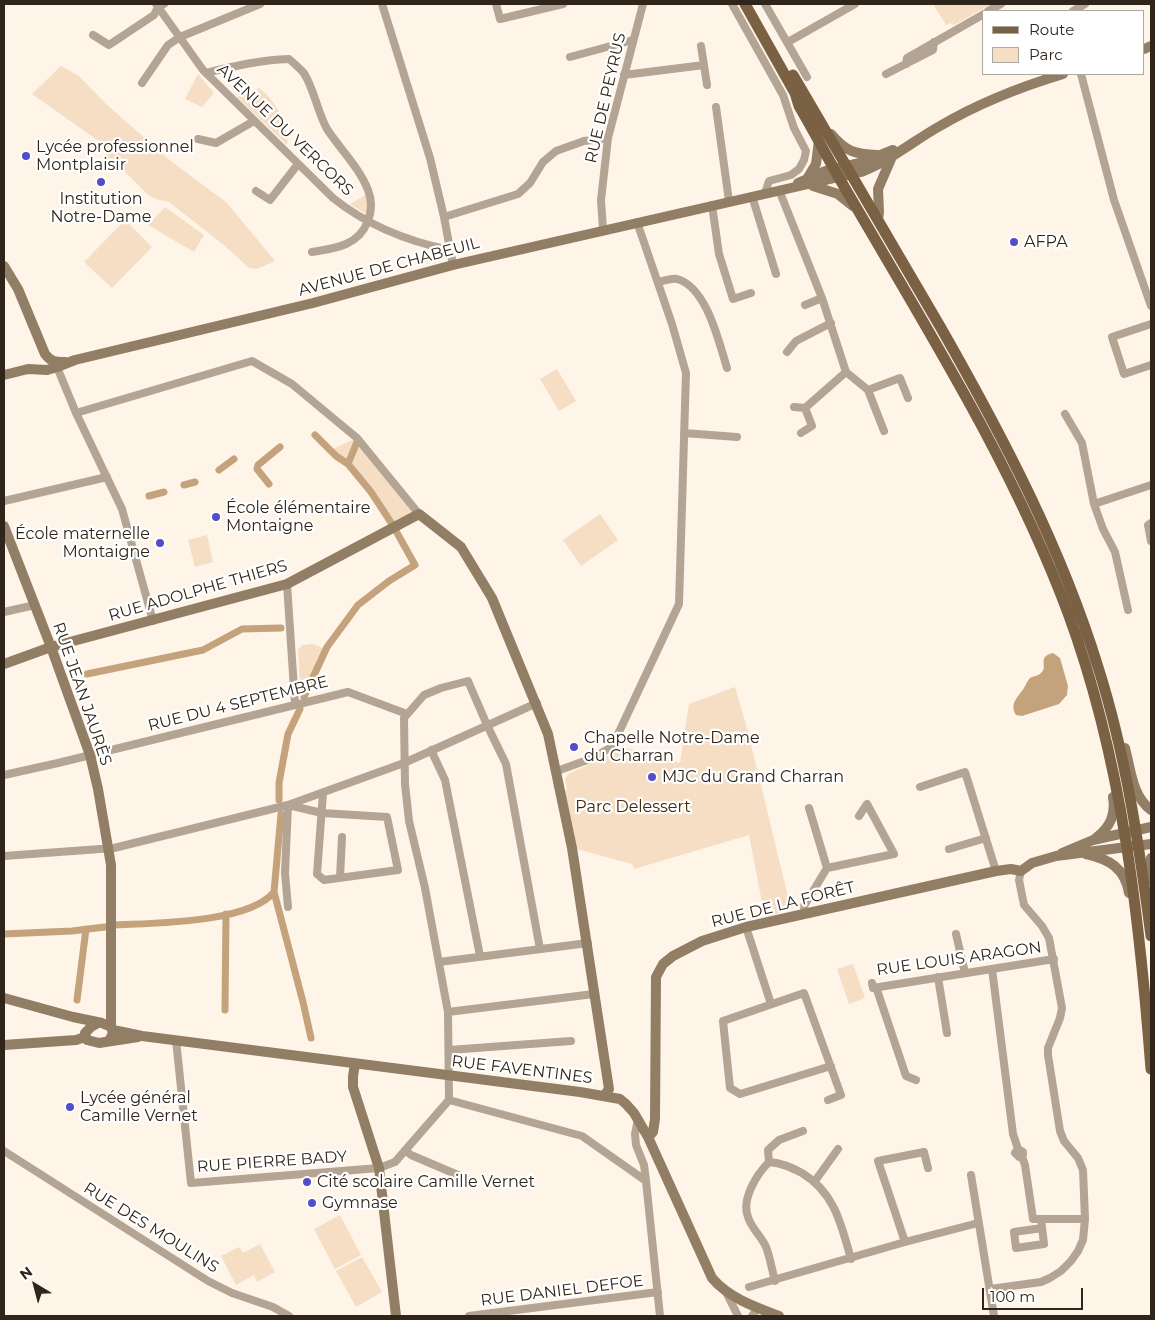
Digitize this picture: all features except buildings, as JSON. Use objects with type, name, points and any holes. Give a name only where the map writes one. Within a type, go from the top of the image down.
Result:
[{"type":"main road","points":[[745,4],[795,93],[799,106],[819,140],[832,174],[859,212],[962,390],[1001,464],[1042,550],[1068,615],[1095,696],[1114,779],[1131,832]]},
{"type":"main road","points":[[752,4],[973,384],[1036,507],[1079,611],[1097,664],[1125,766],[1151,1069]]},
{"type":"main road","points":[[1133,846],[1144,886],[1151,936]]},
{"type":"street","points":[[142,83],[168,45],[180,37],[246,6],[260,4]]},
{"type":"street","points":[[382,4],[420,125],[444,217],[453,264]]},
{"type":"street","points":[[496,4],[500,19],[563,4]]},
{"type":"street","name":"RUE DE PEYRUS","points":[[603,229],[601,200],[608,138],[643,4]]},
{"type":"street","points":[[732,4],[783,95],[794,128],[806,151],[800,169],[791,176],[769,181],[766,193]]},
{"type":"street","points":[[765,4],[807,77]]},
{"type":"street","points":[[788,42],[846,6],[855,4]]},
{"type":"street","points":[[990,10],[1001,4]]},
{"type":"street","points":[[1074,10],[1085,4]]},
{"type":"street","points":[[93,35],[109,45],[154,14],[160,5]]},
{"type":"street","name":"AVENUE DU VERCORS","points":[[160,5],[206,73],[333,198],[349,211],[400,237],[450,250]]},
{"type":"street","points":[[886,74],[906,64],[907,58],[982,15]]},
{"type":"street","points":[[570,57],[633,40]]},
{"type":"street","points":[[702,46],[707,85]]},
{"type":"street","points":[[206,73],[241,64],[289,59],[304,73],[326,128],[368,190],[372,206],[368,222],[360,234],[348,244],[312,252]]},
{"type":"street","points":[[624,75],[704,65]]},
{"type":"street","name":"AVENUE DE CHABEUIL","points":[[4,375],[28,369],[47,370],[72,361],[292,308],[453,264],[781,190],[849,170],[874,167],[919,138],[977,106],[1027,85],[1059,75]]},
{"type":"street","points":[[1081,75],[1114,200],[1151,306]]},
{"type":"street","points":[[716,107],[729,201]]},
{"type":"street","points":[[198,139],[216,143],[254,121]]},
{"type":"street","points":[[823,124],[843,147],[852,153],[887,157],[878,189],[880,212],[878,219]]},
{"type":"street","points":[[444,217],[518,194],[530,183],[543,162],[556,151],[584,141],[608,138]]},
{"type":"street","points":[[808,182],[816,164],[819,140]]},
{"type":"street","points":[[256,191],[270,200],[298,164]]},
{"type":"street","name":"AVENUE DE CHABEUIL","points":[[808,182],[844,198],[859,212]]},
{"type":"street","points":[[781,190],[822,298],[846,372],[868,390],[884,431]]},
{"type":"street","points":[[752,196],[776,274]]},
{"type":"street","points":[[712,205],[719,254],[733,298],[751,293]]},
{"type":"street","points":[[558,771],[590,759],[612,747],[679,604],[686,374],[672,324],[637,222]]},
{"type":"street","points":[[4,266],[18,289],[44,351],[50,360],[54,362],[72,361]]},
{"type":"street","points":[[658,282],[671,279],[678,280],[692,289],[701,299],[708,312],[727,368]]},
{"type":"street","points":[[805,304],[822,298]]},
{"type":"street","points":[[787,352],[796,341],[831,324]]},
{"type":"street","points":[[1151,324],[1112,337],[1124,374],[1151,366]]},
{"type":"street","points":[[28,369],[39,362],[44,351]]},
{"type":"street","points":[[76,413],[252,361],[292,384],[357,438],[419,514],[461,547],[495,604],[537,703],[558,771],[608,1071],[609,1089],[604,1096]]},
{"type":"street","points":[[57,367],[76,413],[122,509],[152,621]]},
{"type":"street","points":[[794,407],[805,408],[846,372]]},
{"type":"street","points":[[868,390],[900,378],[908,398]]},
{"type":"street","points":[[801,433],[812,426],[805,408]]},
{"type":"street","points":[[1065,414],[1082,443],[1094,504],[1103,529],[1115,552],[1128,610]]},
{"type":"street","points":[[684,433],[738,437]]},
{"type":"street","points":[[4,501],[107,477]]},
{"type":"street","points":[[1094,504],[1151,485]]},
{"type":"street","name":"RUE ADOLPHE THIERS","points":[[4,664],[51,647],[287,584],[419,514]]},
{"type":"street","points":[[1151,523],[1148,525],[1151,541]]},
{"type":"street","name":"RUE JEAN JAURÈS","points":[[4,526],[90,755],[111,866],[112,1028]]},
{"type":"street","points":[[287,584],[295,704]]},
{"type":"street","points":[[4,612],[35,605]]},
{"type":"street","points":[[379,1168],[395,1162],[449,1100],[448,1012],[425,888],[409,821],[404,763],[404,718],[424,695],[468,681],[506,764],[540,949]]},
{"type":"street","name":"RUE DU 4 SEPTEMBRE","points":[[4,775],[348,692],[407,714]]},
{"type":"street","points":[[4,856],[109,849],[288,805],[404,763],[537,703]]},
{"type":"street","points":[[1110,709],[1122,733],[1136,792],[1142,803],[1151,810]]},
{"type":"street","points":[[431,750],[445,780],[480,956]]},
{"type":"street","points":[[920,787],[965,772],[996,871]]},
{"type":"street","points":[[1093,840],[1104,832],[1113,816],[1114,779]]},
{"type":"street","points":[[288,805],[322,813],[387,818],[398,870],[324,880],[317,874],[322,813],[323,793]]},
{"type":"street","points":[[805,914],[804,906],[827,868],[894,854],[867,804],[859,816]]},
{"type":"street","points":[[288,805],[285,873],[288,907]]},
{"type":"street","points":[[809,808],[827,868]]},
{"type":"street","name":"RUE DE LA FORÊT","points":[[1056,856],[1093,840],[1151,827]]},
{"type":"street","points":[[340,878],[342,837]]},
{"type":"street","points":[[949,848],[986,838]]},
{"type":"street","name":"RUE DE LA FORÊT","points":[[648,1137],[653,1132],[655,1119],[656,977],[662,964],[673,956],[702,941],[805,914],[996,871],[1011,869],[1021,871],[1032,863],[1056,856],[1151,844]]},
{"type":"street","points":[[1082,853],[1111,863],[1123,874],[1127,884],[1135,934],[1140,949]]},
{"type":"street","points":[[1144,886],[1151,858]]},
{"type":"street","points":[[990,1289],[1041,1282],[1061,1271],[1078,1251],[1083,1240],[1085,1218],[1083,1170],[1078,1158],[1064,1141],[1060,1131],[1048,1055],[1048,1048],[1062,1008],[1054,959],[1050,938],[1024,905],[1019,880],[1021,871]]},
{"type":"street","points":[[746,928],[771,1004]]},
{"type":"street","points":[[956,934],[965,973]]},
{"type":"street","points":[[439,962],[588,943]]},
{"type":"street","name":"RUE LOUIS ARAGON","points":[[916,1080],[906,1076],[874,985],[938,978],[1054,959]]},
{"type":"street","points":[[992,969],[1013,1134],[1025,1165],[1033,1219],[1085,1218]]},
{"type":"street","points":[[938,978],[947,1034]]},
{"type":"street","points":[[828,1100],[840,1095],[831,1066],[804,993],[723,1020],[730,1088],[740,1094],[831,1066]]},
{"type":"street","points":[[448,1012],[594,994]]},
{"type":"street","points":[[4,998],[98,1023],[112,1028],[113,1036],[109,1041],[95,1043],[87,1040],[72,1017]]},
{"type":"street","points":[[4,1045],[73,1040],[85,1035],[91,1027],[98,1023]]},
{"type":"street","name":"RUE FAVENTINES","points":[[112,1028],[142,1036],[614,1097],[624,1102]]},
{"type":"street","name":"RUE FAVENTINES","points":[[109,1041],[142,1036]]},
{"type":"street","name":"RUE PIERRE BADY","points":[[176,1040],[191,1183],[379,1168]]},
{"type":"street","points":[[449,1050],[571,1042]]},
{"type":"street","points":[[355,1064],[353,1087],[379,1168],[396,1316]]},
{"type":"street","points":[[608,1071],[624,1102],[630,1107],[648,1137],[712,1278],[755,1312],[779,1316]]},
{"type":"street","points":[[449,1100],[582,1136],[646,1181]]},
{"type":"street","points":[[638,1119],[635,1134],[636,1145],[644,1165],[660,1316]]},
{"type":"street","points":[[769,1162],[768,1150],[779,1140],[803,1131]]},
{"type":"street","points":[[814,1181],[838,1149]]},
{"type":"street","points":[[405,1150],[411,1156],[464,1178]]},
{"type":"street","name":"RUE DES MOULINS","points":[[4,1151],[208,1281],[232,1293],[273,1307],[289,1316]]},
{"type":"street","points":[[905,1242],[878,1161],[924,1152],[928,1168]]},
{"type":"street","points":[[774,1281],[766,1247],[747,1217],[747,1202],[750,1191],[764,1166],[769,1162],[783,1163],[814,1181],[828,1196],[841,1225],[851,1259]]},
{"type":"street","points":[[972,1175],[994,1316]]},
{"type":"street","points":[[1041,1219],[1042,1228]]},
{"type":"street","points":[[749,1287],[978,1223]]},
{"type":"street","points":[[725,1290],[738,1316]]},
{"type":"street","name":"RUE DANIEL DEFOE","points":[[470,1316],[658,1292]]},
{"type":"green space","points":[[933,4],[991,4],[954,25],[950,23],[946,25]]},
{"type":"green space","points":[[61,66],[79,76],[106,104],[172,162],[226,202],[275,261],[257,269],[249,268],[225,246],[169,202],[155,199],[148,195],[113,160],[107,157],[100,142],[32,94]]},
{"type":"green space","points":[[198,74],[214,93],[202,107],[185,99]]},
{"type":"green space","points":[[259,88],[270,98],[280,113],[286,129],[287,145],[237,97]]},
{"type":"green space","points":[[367,194],[368,215],[350,204]]},
{"type":"green space","points":[[165,207],[204,235],[194,252],[148,225]]},
{"type":"green space","points":[[125,220],[152,247],[112,288],[84,262]]},
{"type":"green space","points":[[557,369],[576,401],[559,411],[540,379]]},
{"type":"green space","points":[[357,438],[419,514],[392,524],[371,492],[348,464],[330,450]]},
{"type":"green space","points":[[600,514],[618,540],[581,566],[563,540]]},
{"type":"green space","points":[[207,535],[213,562],[195,567],[188,540]]},
{"type":"green space","points":[[311,644],[324,649],[305,692],[300,690],[298,649],[303,645]]},
{"type":"green space","name":"Parc Delessert","points":[[735,687],[748,732],[791,909],[765,918],[749,835],[634,869],[632,864],[576,849],[565,791],[567,789],[565,779],[568,774],[617,751],[619,746],[680,763],[689,704]]},
{"type":"green space","points":[[853,964],[865,998],[849,1004],[837,969]]},
{"type":"green space","points":[[340,1215],[361,1255],[335,1269],[314,1229]]},
{"type":"green space","points":[[260,1244],[275,1272],[257,1282],[254,1275],[236,1285],[221,1256],[239,1247],[243,1253]]},
{"type":"green space","points":[[362,1257],[382,1292],[356,1307],[336,1271]]},
{"type":"shaded area","points":[[1053,653],[1060,658],[1068,686],[1067,695],[1059,704],[1022,716],[1016,715],[1013,707],[1017,698],[1028,680],[1043,671],[1045,657]]},
{"type":"waterway","points":[[315,435],[336,456],[348,464],[371,492],[392,524]]},
{"type":"waterway","points":[[348,464],[357,442]]},
{"type":"waterway","points":[[269,484],[257,469],[258,465],[280,447]]},
{"type":"waterway","points":[[219,470],[234,459]]},
{"type":"waterway","points":[[184,485],[195,482]]},
{"type":"waterway","points":[[149,496],[164,492]]},
{"type":"waterway","points":[[304,697],[327,647],[358,605],[389,581],[415,565],[396,531]]},
{"type":"waterway","points":[[87,674],[203,650],[242,629],[281,628]]},
{"type":"waterway","points":[[279,800],[279,783],[288,734],[300,709]]},
{"type":"waterway","points":[[116,925],[177,922],[223,916],[262,902],[274,892],[281,814]]},
{"type":"waterway","points":[[274,892],[311,1038]]},
{"type":"waterway","points":[[225,1010],[226,914]]},
{"type":"waterway","points":[[4,934],[72,931],[105,927]]},
{"type":"waterway","points":[[77,1000],[86,929]]},
{"type":"place","name":"Lycée professionnel Montplaisir","points":[[26,156]]},
{"type":"place","name":"Institution Notre-Dame","points":[[101,182]]},
{"type":"place","name":"AFPA","points":[[1014,242]]},
{"type":"place","name":"École élémentaire Montaigne","points":[[216,517]]},
{"type":"place","name":"École maternelle Montaigne","points":[[160,543]]},
{"type":"place","name":"Chapelle Notre-Dame du Charran","points":[[574,747]]},
{"type":"place","name":"MJC du Grand Charran","points":[[652,777]]},
{"type":"place","name":"Lycée général Camille Vernet","points":[[70,1107]]},
{"type":"place","name":"Cité scolaire Camille Vernet","points":[[307,1182]]},
{"type":"place","name":"Gymnase","points":[[312,1203]]}]
